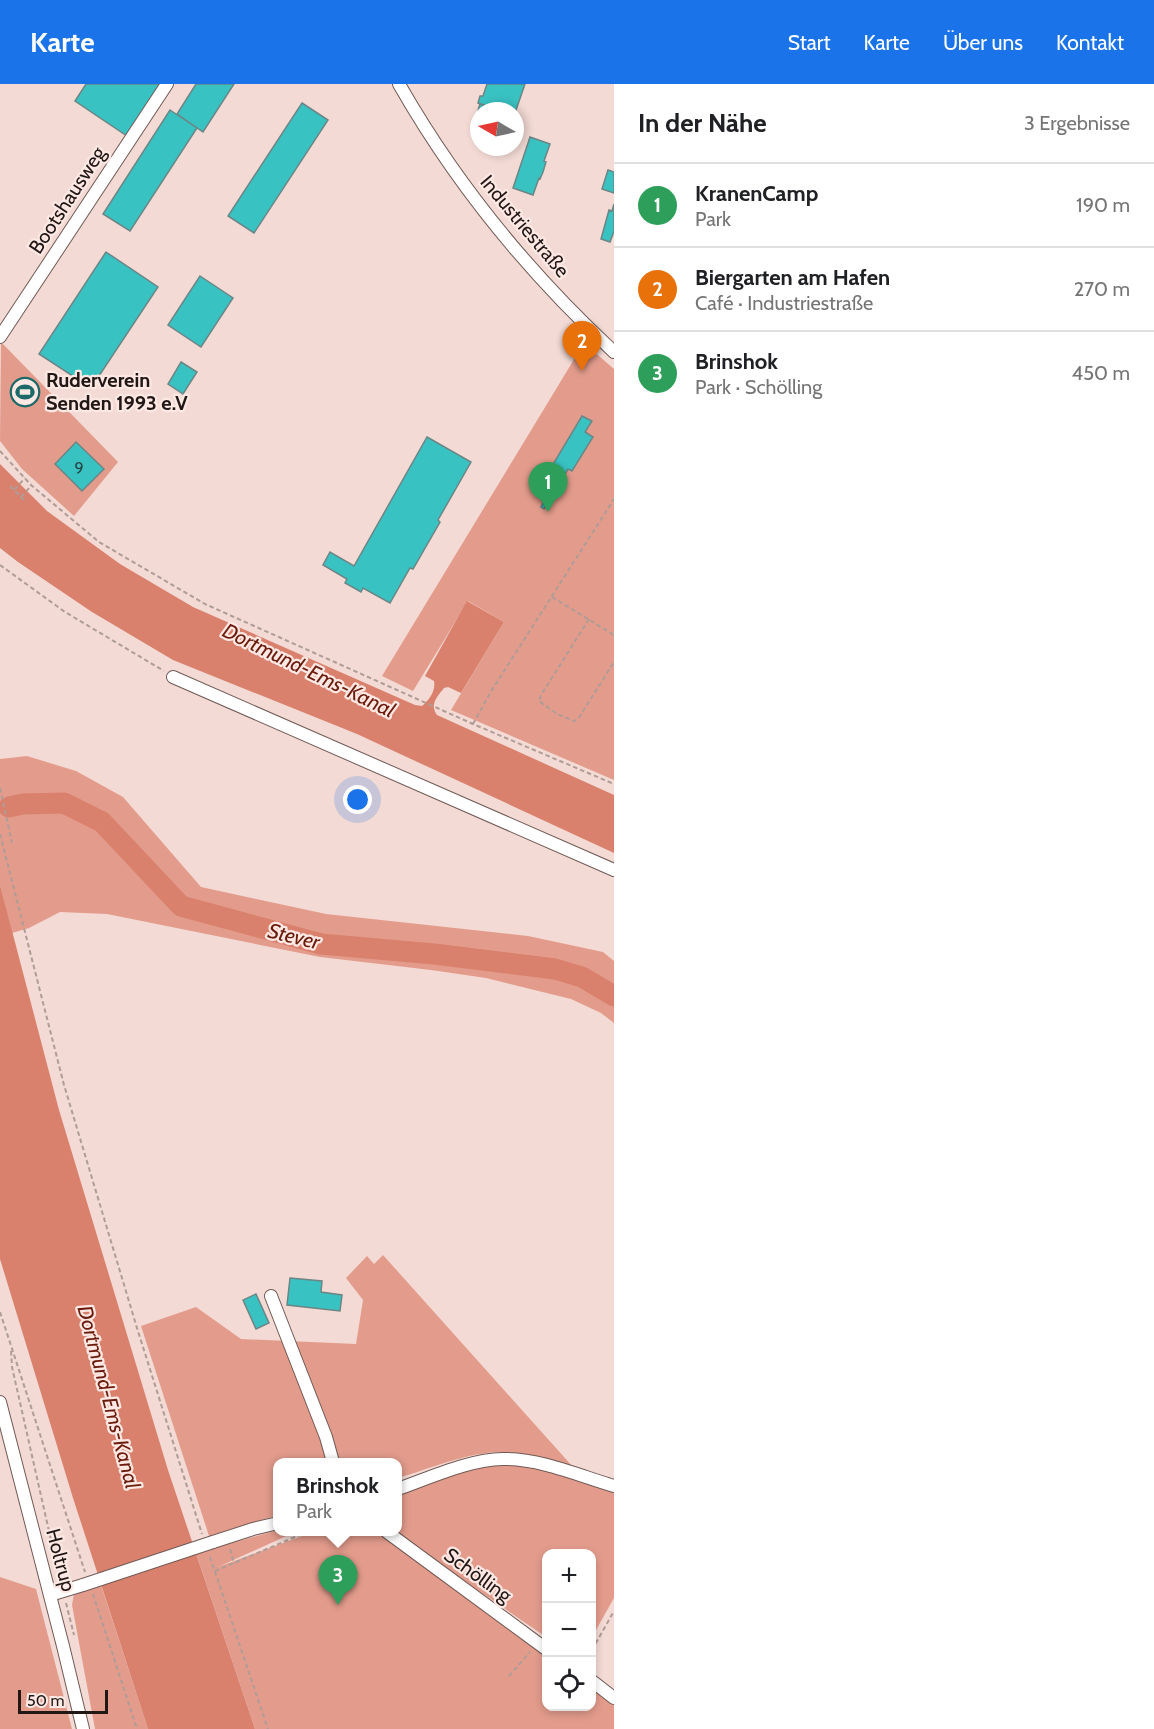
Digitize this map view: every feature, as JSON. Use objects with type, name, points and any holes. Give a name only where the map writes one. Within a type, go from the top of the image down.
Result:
[{"type":"street","name":"Bootshausweg","points":[[0,337],[167,84]]},
{"type":"street","name":"Industriestraße","points":[[399,84],[440,150],[490,219],[547,285],[614,352]]},
{"type":"street","points":[[173,677],[614,870]]},
{"type":"street","points":[[271,1296],[326,1437],[332,1458]]},
{"type":"street","name":"Holtrup","points":[[0,1402],[82,1729]]},
{"type":"street","points":[[402,1488],[462,1467],[505,1458],[528,1461],[614,1486]]},
{"type":"street","points":[[50,1595],[273,1524]]},
{"type":"street","name":"Schölling","points":[[392,1536],[542,1646]]},
{"type":"street","points":[[596,1685],[614,1698]]},
{"type":"path","points":[[0,451],[31,485],[99,542],[205,604],[473,724],[614,784]]},
{"type":"path","points":[[14,490],[24,478]]},
{"type":"path","points":[[21,497],[31,485]]},
{"type":"path","points":[[10,486],[14,490],[21,497],[25,501],[14,490]]},
{"type":"path","points":[[473,724],[490,693],[614,499]]},
{"type":"path","points":[[0,565],[65,612],[173,677]]},
{"type":"path","points":[[552,597],[614,635]]},
{"type":"path","points":[[589,619],[539,701],[557,714],[574,721],[578,719],[614,662]]},
{"type":"path","points":[[0,788],[12,843]]},
{"type":"path","points":[[0,834],[64,1085],[201,1530]]},
{"type":"path","points":[[0,1312],[87,1584],[137,1729]]},
{"type":"path","points":[[11,1348],[15,1379],[63,1592]]},
{"type":"path","points":[[268,1729],[215,1572],[298,1536]]},
{"type":"path","points":[[229,1545],[234,1564]]},
{"type":"path","points":[[596,1642],[614,1611]]},
{"type":"path","points":[[509,1676],[542,1646]]},
{"type":"shaded area","name":"Ruderverein Senden 1993 e.V","points":[[1,342],[118,462],[74,516],[22,469],[0,441]]},
{"type":"shaded area","points":[[584,343],[614,369],[614,780],[451,710],[504,622],[468,601],[413,691],[382,676]]},
{"type":"shaded area","points":[[27,756],[76,771],[123,797],[201,887],[326,914],[528,936],[603,952],[614,961],[614,1023],[601,1013],[571,999],[486,978],[320,957],[107,914],[60,912],[29,928],[12,933],[0,885],[0,759]]},
{"type":"shaded area","points":[[383,1255],[573,1467],[521,1454],[491,1452],[464,1457],[402,1477],[402,1458],[273,1458],[273,1517],[209,1536],[141,1326],[196,1307],[241,1339],[356,1344],[363,1300],[346,1278],[367,1256],[374,1264]]},
{"type":"shaded area","points":[[480,1464],[528,1466],[614,1490],[614,1598],[596,1630],[596,1549],[542,1549],[542,1634],[399,1536],[402,1536],[402,1489]]},
{"type":"shaded area","points":[[273,1531],[273,1536],[286,1536],[218,1567],[302,1536],[381,1536],[542,1653],[542,1711],[596,1711],[596,1691],[614,1705],[614,1729],[255,1729],[196,1553]]},
{"type":"shaded area","points":[[0,1577],[36,1589],[72,1729],[0,1729]]},
{"type":"shaded area","points":[[101,1585],[148,1729],[95,1729],[72,1605],[74,1594]]},
{"type":"water","name":"Dortmund-Ems-Kanal","points":[[0,464],[47,511],[120,564],[193,607],[415,705],[422,706],[431,695],[434,681],[425,676],[467,601],[504,622],[461,693],[448,687],[444,688],[435,700],[435,711],[437,715],[614,795],[614,853],[357,734],[173,660],[92,612],[0,548]]},
{"type":"water","name":"Dortmund-Ems-Kanal","points":[[0,885],[59,1110],[168,1470],[255,1729],[148,1729],[73,1498],[0,1259]]},
{"type":"building","points":[[86,84],[161,84],[127,136],[75,101]]},
{"type":"building","points":[[196,84],[234,84],[203,132],[177,114]]},
{"type":"building","points":[[487,84],[525,84],[519,102],[478,102],[480,96],[483,96]]},
{"type":"building","points":[[302,103],[328,120],[254,233],[228,216]]},
{"type":"building","points":[[170,110],[197,128],[130,231],[103,214]]},
{"type":"building","points":[[530,137],[550,144],[543,172],[533,195],[513,188]]},
{"type":"building","points":[[608,170],[614,172],[614,193],[602,189]]},
{"type":"building","points":[[614,204],[614,231],[610,242],[601,239],[609,210],[612,211]]},
{"type":"building","points":[[106,252],[158,287],[91,388],[39,354]]},
{"type":"building","points":[[200,276],[233,298],[201,347],[168,325]]},
{"type":"building","points":[[181,362],[197,372],[183,394],[168,384]]},
{"type":"building","points":[[582,416],[592,421],[585,432],[593,437],[572,471],[568,469],[544,509],[541,507],[560,470],[552,466]]},
{"type":"building","points":[[427,437],[471,462],[413,569],[410,568],[390,603],[363,588],[361,592],[345,583],[347,579],[323,565],[330,552],[354,566]]},
{"type":"building","name":"Ruderverein Senden 1993 e.V","points":[[76,442],[104,469],[82,491],[55,464]]},
{"type":"building","points":[[290,1278],[322,1281],[321,1292],[342,1295],[340,1311],[287,1305]]},
{"type":"building","points":[[256,1294],[269,1323],[256,1329],[243,1300]]},
{"type":"waterway","name":"Stever","points":[[9,807],[23,804],[64,803],[102,822],[181,906],[321,944],[434,954],[555,969],[582,977],[614,996]]},
{"type":"place","name":"Biergarten am Hafen","points":[[582,371]]},
{"type":"place","name":"Ruderverein Senden 1993 e.V","points":[[25,392]]},
{"type":"place","name":"KranenCamp","points":[[548,512]]},
{"type":"place","name":"Brinshok","points":[[338,1605]]}]
